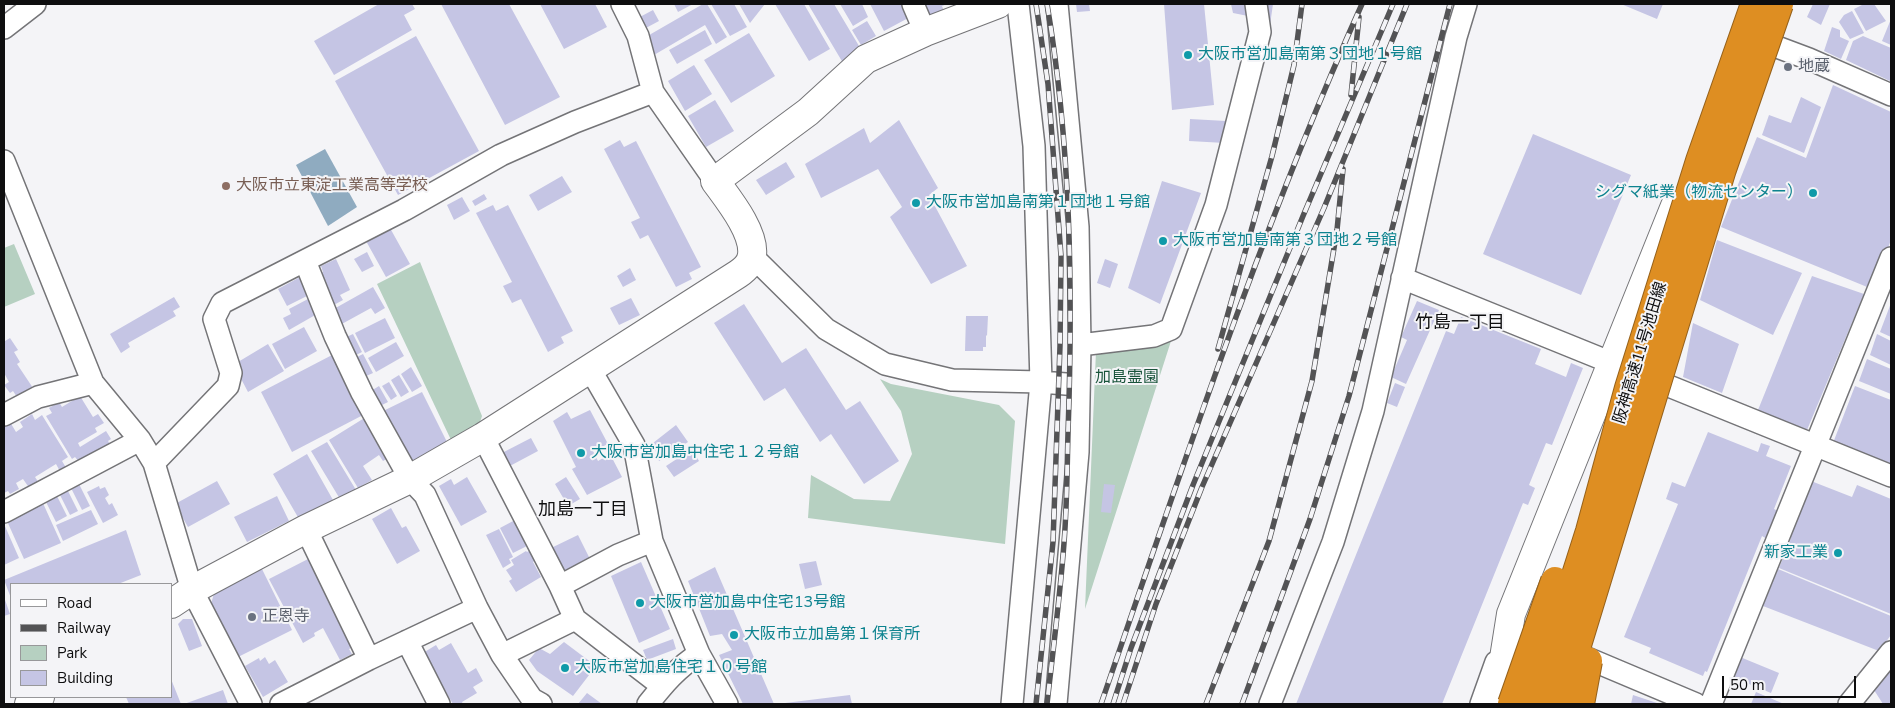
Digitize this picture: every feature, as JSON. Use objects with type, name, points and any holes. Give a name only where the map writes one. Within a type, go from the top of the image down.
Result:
[{"type":"highway","name":"阪神高速11号池田線","points":[[1535,704],[1590,531],[1629,388],[1700,161],[1756,4]]},
{"type":"highway","name":"阪神高速11号池田線","points":[[1559,704],[1722,169],[1779,4]]},
{"type":"highway","points":[[1512,704],[1580,511],[1629,388]]},
{"type":"highway","points":[[1580,704],[1624,494]]},
{"type":"street","points":[[4,28],[35,4]]},
{"type":"street","points":[[182,597],[306,529],[410,479],[483,437],[590,370],[747,267],[752,256],[750,238],[735,209],[653,92],[638,36],[622,4]]},
{"type":"street","points":[[913,4],[925,32]]},
{"type":"street","points":[[715,181],[808,112],[866,59],[925,32],[998,4]]},
{"type":"street","points":[[1012,704],[1040,382],[1034,146],[1018,4]]},
{"type":"street","points":[[1056,704],[1062,658],[1078,452],[1080,344],[1078,227],[1057,4]]},
{"type":"street","points":[[1080,344],[1154,336],[1171,329],[1216,205],[1260,32],[1256,4]]},
{"type":"street","points":[[1270,704],[1333,542],[1372,411],[1456,37],[1466,4]]},
{"type":"street","points":[[1481,704],[1511,614],[1756,4]]},
{"type":"street","points":[[1745,35],[1809,59],[1891,95]]},
{"type":"street","points":[[154,463],[228,386],[231,373],[214,320],[222,303],[404,210],[501,156],[575,122],[653,92]]},
{"type":"street","points":[[4,161],[93,383],[140,440],[154,463],[182,597],[251,704]]},
{"type":"street","points":[[752,256],[826,329],[885,364],[952,380],[1078,385]]},
{"type":"street","points":[[1711,704],[1891,258]]},
{"type":"street","points":[[305,261],[335,336],[362,393],[410,479],[425,494],[477,608],[502,655],[531,702]]},
{"type":"street","points":[[1402,278],[1891,476]]},
{"type":"street","points":[[590,370],[634,445],[652,541],[699,654],[727,704]]},
{"type":"street","points":[[4,415],[38,397],[93,383]]},
{"type":"street","points":[[483,437],[575,618],[662,686]]},
{"type":"street","points":[[4,512],[140,440]]},
{"type":"street","points":[[306,529],[369,659]]},
{"type":"street","points":[[560,586],[618,555],[652,541]]},
{"type":"street","points":[[281,704],[369,659],[477,608]]},
{"type":"street","points":[[1499,704],[1501,677],[1511,614]]},
{"type":"street","points":[[1511,614],[1515,661],[1527,704]]},
{"type":"street","points":[[1511,614],[1564,647],[1619,673],[1696,704]]},
{"type":"street","points":[[502,655],[575,618]]},
{"type":"street","points":[[406,641],[439,704]]},
{"type":"street","points":[[1850,704],[1891,652]]},
{"type":"street","points":[[648,704],[662,686],[686,662],[699,654]]},
{"type":"green space","points":[[14,244],[35,294],[4,307],[4,248]]},
{"type":"green space","points":[[420,262],[482,416],[478,428],[452,442],[377,284]]},
{"type":"green space","name":"加島霊園","points":[[1171,341],[1085,609],[1096,351]]},
{"type":"green space","points":[[880,379],[891,384],[999,405],[1015,421],[1005,544],[808,518],[811,475],[854,499],[890,501],[912,454],[901,411]]},
{"type":"water","points":[[325,149],[357,207],[328,226],[296,165]]},
{"type":"building","points":[[379,4],[412,4],[415,9],[404,15],[412,30],[334,75],[314,41]]},
{"type":"building","points":[[441,4],[509,4],[560,97],[505,125]]},
{"type":"building","points":[[540,4],[595,4],[607,27],[564,49]]},
{"type":"building","points":[[674,4],[693,4],[678,12]]},
{"type":"building","points":[[703,4],[707,4],[727,37],[716,44],[705,25],[654,55],[644,38]]},
{"type":"building","points":[[711,4],[734,4],[747,27],[730,36]]},
{"type":"building","points":[[739,4],[765,4],[750,23]]},
{"type":"building","points":[[775,4],[804,4],[830,49],[809,61]]},
{"type":"building","points":[[808,4],[834,4],[862,51],[843,63]]},
{"type":"building","points":[[840,4],[862,4],[868,17],[853,26]]},
{"type":"building","points":[[870,4],[906,4],[912,16],[884,31]]},
{"type":"building","points":[[924,4],[947,4],[942,6],[944,11],[930,17]]},
{"type":"building","points":[[1076,4],[1089,4],[1090,11],[1077,12]]},
{"type":"building","name":"大阪市営加島南第３団地１号館","points":[[1164,4],[1204,4],[1214,105],[1172,110]]},
{"type":"building","points":[[1231,4],[1246,4],[1248,16],[1233,13]]},
{"type":"building","points":[[1260,4],[1273,4],[1270,25],[1262,23]]},
{"type":"building","points":[[1621,4],[1663,4],[1657,19]]},
{"type":"building","points":[[1813,4],[1830,4],[1821,25],[1807,17]]},
{"type":"building","points":[[1864,4],[1874,4],[1886,21],[1866,31],[1854,9]]},
{"type":"building","points":[[653,10],[659,21],[644,29],[638,18]]},
{"type":"building","points":[[1852,11],[1864,33],[1850,39],[1839,22],[1844,15]]},
{"type":"building","points":[[1891,19],[1891,45],[1882,41]]},
{"type":"building","points":[[867,21],[876,36],[861,45],[852,30]]},
{"type":"building","points":[[1832,27],[1840,30],[1840,37],[1849,41],[1841,59],[1824,51]]},
{"type":"building","points":[[705,30],[712,44],[677,64],[669,50]]},
{"type":"building","points":[[749,33],[775,76],[731,103],[704,60]]},
{"type":"building","points":[[416,36],[479,151],[398,195],[335,81]]},
{"type":"building","points":[[1863,36],[1891,48],[1890,81],[1846,60],[1853,41]]},
{"type":"building","points":[[694,65],[712,94],[685,111],[668,81]]},
{"type":"building","name":"シグマ紙業（物流センター）","points":[[1833,85],[1891,112],[1891,240],[1872,289],[1721,227],[1757,137],[1806,158]]},
{"type":"building","points":[[1801,97],[1821,107],[1804,153],[1762,135],[1769,115],[1791,123]]},
{"type":"building","points":[[715,100],[734,131],[706,147],[688,116]]},
{"type":"building","points":[[1190,119],[1226,121],[1225,143],[1189,141]]},
{"type":"building","name":"大阪市営加島南第１団地１号館","points":[[899,120],[938,188],[929,195],[967,266],[931,284],[890,217],[902,207],[878,169],[821,198],[805,164],[864,128],[870,143]]},
{"type":"building","points":[[1533,134],[1631,175],[1581,295],[1483,254]]},
{"type":"building","points":[[620,140],[624,147],[636,141],[701,267],[689,273],[692,279],[676,287],[648,235],[640,239],[631,222],[640,218],[604,149]]},
{"type":"building","points":[[786,162],[795,177],[766,195],[756,180]]},
{"type":"building","points":[[562,176],[572,192],[538,211],[529,195]]},
{"type":"building","name":"大阪市営加島南第３団地２号館","points":[[1162,181],[1201,193],[1160,304],[1128,288]]},
{"type":"building","points":[[484,194],[487,199],[475,206],[472,201]]},
{"type":"building","points":[[462,197],[470,211],[454,220],[447,205]]},
{"type":"building","points":[[493,205],[496,211],[508,205],[573,331],[561,337],[564,343],[548,352],[521,299],[512,303],[503,286],[512,282],[476,213]]},
{"type":"building","points":[[390,228],[410,264],[386,277],[366,241]]},
{"type":"building","points":[[1717,240],[1802,273],[1773,335],[1700,300]]},
{"type":"building","points":[[367,252],[374,266],[362,272],[354,259]]},
{"type":"building","points":[[336,259],[350,290],[340,295],[343,300],[332,306],[317,275],[323,272],[321,266]]},
{"type":"building","points":[[1105,259],[1118,264],[1110,288],[1097,283]]},
{"type":"building","points":[[630,268],[636,280],[623,287],[617,276]]},
{"type":"building","points":[[302,276],[311,294],[287,306],[278,289]]},
{"type":"building","points":[[1812,276],[1864,294],[1807,430],[1758,410]]},
{"type":"building","points":[[373,287],[385,308],[375,314],[371,308],[340,325],[332,310]]},
{"type":"building","points":[[174,297],[180,307],[173,311],[176,316],[128,343],[130,347],[121,353],[110,334]]},
{"type":"building","points":[[631,298],[640,315],[619,325],[610,308]]},
{"type":"building","points":[[308,299],[317,314],[289,330],[283,318],[291,314],[289,309]]},
{"type":"building","points":[[1417,301],[1439,310],[1406,384],[1391,377],[1407,340],[1401,337]]},
{"type":"building","points":[[1891,303],[1891,337],[1880,332]]},
{"type":"building","points":[[744,304],[782,363],[806,348],[846,410],[860,401],[899,461],[864,484],[831,434],[820,442],[785,388],[764,401],[714,323]]},
{"type":"building","points":[[966,316],[988,316],[986,347],[983,347],[983,351],[965,351]]},
{"type":"building","points":[[1461,317],[1541,349],[1535,364],[1566,377],[1571,363],[1583,368],[1552,445],[1546,443],[1529,485],[1535,488],[1528,505],[1523,503],[1442,704],[1296,704],[1446,331],[1454,334]]},
{"type":"building","points":[[385,318],[395,338],[365,353],[355,333]]},
{"type":"building","points":[[1693,323],[1739,344],[1722,393],[1683,377]]},
{"type":"building","points":[[304,327],[317,351],[285,369],[272,344]]},
{"type":"building","points":[[353,334],[362,352],[350,358],[340,340]]},
{"type":"building","points":[[1877,334],[1891,341],[1891,365],[1870,355]]},
{"type":"building","points":[[10,338],[18,350],[14,352],[20,362],[17,364],[33,388],[17,397],[13,391],[10,393],[4,385],[9,382],[4,373],[4,339],[5,341]]},
{"type":"building","points":[[396,342],[404,356],[376,372],[368,358]]},
{"type":"building","points":[[268,344],[284,371],[248,392],[238,373],[238,362]]},
{"type":"building","points":[[334,354],[365,414],[292,452],[261,392]]},
{"type":"building","points":[[363,354],[373,373],[364,377],[351,360]]},
{"type":"building","points":[[1867,359],[1891,369],[1891,394],[1859,381]]},
{"type":"building","points":[[411,367],[422,386],[412,392],[401,374]]},
{"type":"building","points":[[399,375],[409,392],[401,397],[391,380]]},
{"type":"building","points":[[389,382],[397,396],[391,400],[382,386]]},
{"type":"building","points":[[1395,383],[1405,387],[1397,407],[1387,403]]},
{"type":"building","points":[[379,386],[388,402],[376,408],[371,391]]},
{"type":"building","points":[[1855,386],[1891,400],[1891,467],[1833,443]]},
{"type":"building","points":[[422,392],[448,444],[408,464],[379,413]]},
{"type":"building","points":[[80,396],[93,417],[98,414],[104,423],[95,428],[97,432],[78,443],[80,447],[106,431],[111,439],[108,441],[113,449],[79,462],[75,457],[72,459],[46,416],[52,413],[49,408],[59,402],[62,407]]},
{"type":"building","name":"大阪市営加島中住宅１２号館","points":[[590,410],[608,444],[593,451],[598,461],[610,454],[622,477],[587,495],[572,469],[576,467],[553,421],[567,412],[571,419]]},
{"type":"building","points":[[32,414],[35,420],[42,415],[68,457],[62,461],[68,471],[62,475],[56,464],[35,477],[39,483],[30,489],[23,479],[16,483],[19,489],[10,494],[8,491],[4,493],[4,426],[10,422],[16,432],[23,427],[20,422]]},
{"type":"building","points":[[366,417],[390,457],[383,461],[379,455],[363,466],[372,480],[358,488],[329,440]]},
{"type":"building","points":[[676,425],[688,442],[659,461],[653,443]]},
{"type":"building","points":[[1708,432],[1758,452],[1761,443],[1770,446],[1766,456],[1791,466],[1774,509],[1778,511],[1767,539],[1762,536],[1707,672],[1705,671],[1703,676],[1649,653],[1651,648],[1624,637],[1678,504],[1666,499],[1672,482],[1685,487]]},
{"type":"building","points":[[531,438],[538,451],[508,467],[500,454]]},
{"type":"building","points":[[327,442],[356,490],[340,499],[311,451]]},
{"type":"building","points":[[692,449],[699,461],[674,477],[666,466]]},
{"type":"building","points":[[307,454],[333,500],[299,519],[273,474]]},
{"type":"building","points":[[467,477],[487,512],[461,526],[439,486],[451,479],[454,485]]},
{"type":"building","points":[[566,477],[580,499],[568,506],[555,484]]},
{"type":"building","points":[[217,481],[230,504],[188,527],[175,504]]},
{"type":"building","name":"新家工業","points":[[1811,481],[1852,497],[1857,485],[1891,499],[1891,614],[1779,568],[1791,538],[1788,537]]},
{"type":"building","points":[[78,482],[90,506],[82,510],[70,486]]},
{"type":"building","points":[[1104,484],[1115,485],[1111,513],[1101,512]]},
{"type":"building","points":[[99,486],[100,489],[105,487],[109,495],[105,498],[109,505],[112,503],[118,515],[103,523],[87,492]]},
{"type":"building","points":[[67,489],[78,511],[70,515],[59,493]]},
{"type":"building","points":[[56,494],[67,516],[56,522],[45,500]]},
{"type":"building","points":[[277,496],[289,521],[247,542],[234,517]]},
{"type":"building","points":[[42,501],[61,543],[24,559],[7,521]]},
{"type":"building","points":[[391,508],[402,528],[406,526],[420,551],[397,564],[372,519]]},
{"type":"building","points":[[91,510],[98,524],[63,541],[56,525]]},
{"type":"building","points":[[515,520],[529,545],[513,553],[500,528]]},
{"type":"building","points":[[4,524],[19,558],[4,565]]},
{"type":"building","points":[[499,529],[513,557],[509,559],[511,563],[503,568],[486,535]]},
{"type":"building","points":[[126,530],[141,575],[121,583],[10,583],[10,595],[4,580]]},
{"type":"building","points":[[578,535],[592,563],[563,578],[549,549]]},
{"type":"building","points":[[531,550],[536,560],[533,562],[541,577],[516,592],[509,581],[512,579],[506,570],[514,565],[511,560]]},
{"type":"building","points":[[310,558],[355,646],[349,649],[352,654],[340,660],[323,628],[314,633],[315,636],[303,643],[269,579]]},
{"type":"building","points":[[816,561],[822,585],[805,589],[799,564]]},
{"type":"building","name":"大阪市営加島中住宅13号館","points":[[641,562],[670,629],[639,643],[611,576]]},
{"type":"building","name":"正恩寺","points":[[261,567],[292,630],[238,657],[211,604],[215,590]]},
{"type":"building","name":"大阪市立加島第１保育所","points":[[715,567],[774,704],[743,704],[719,655],[732,650],[722,634],[710,636],[688,581]]},
{"type":"building","points":[[1778,569],[1891,616],[1891,635],[1879,651],[1763,606]]},
{"type":"building","points":[[4,597],[10,614],[4,616]]},
{"type":"building","points":[[183,619],[192,619],[202,646],[189,651],[178,624]]},
{"type":"building","points":[[673,639],[676,649],[647,660],[643,650]]},
{"type":"building","name":"大阪市営加島住宅１０号館","points":[[564,642],[596,666],[573,696],[537,671],[529,660],[539,648],[550,654]]},
{"type":"building","points":[[451,643],[468,673],[476,668],[483,681],[473,687],[477,693],[462,702],[463,704],[453,704],[423,653],[436,645],[439,650]]},
{"type":"building","points":[[265,657],[269,664],[275,660],[288,682],[263,697],[245,666],[259,658],[260,661]]},
{"type":"building","points":[[1740,657],[1779,673],[1771,693],[1732,677]]},
{"type":"building","points":[[1891,668],[1891,704],[1883,704],[1874,690]]},
{"type":"building","points":[[172,682],[181,704],[129,704],[126,698],[172,698]]},
{"type":"building","points":[[223,690],[228,704],[184,704]]},
{"type":"building","points":[[1756,692],[1784,704],[1751,704]]},
{"type":"building","points":[[587,693],[602,704],[578,704]]},
{"type":"building","points":[[850,695],[852,704],[785,704],[785,703]]},
{"type":"building","points":[[1633,695],[1660,704],[1631,704]]},
{"type":"railway","points":[[1036,4],[1048,84],[1061,256],[1060,346],[1053,542],[1036,704]]},
{"type":"railway","points":[[1047,4],[1055,57],[1066,164],[1070,272],[1070,379],[1065,529],[1047,704]]},
{"type":"railway","points":[[1218,349],[1272,156],[1294,65],[1302,4]]},
{"type":"railway","points":[[1101,704],[1192,439],[1256,263],[1325,90],[1362,4]]},
{"type":"railway","points":[[1113,704],[1131,648],[1193,485],[1303,216],[1393,4]]},
{"type":"railway","points":[[1123,704],[1156,604],[1202,487],[1324,208],[1407,4]]},
{"type":"railway","points":[[1242,704],[1310,519],[1349,396],[1450,4]]},
{"type":"railway","points":[[1351,95],[1359,17]]},
{"type":"railway","points":[[1206,704],[1269,541],[1312,381],[1337,230],[1343,169]]},
{"type":"place","name":"大阪市営加島南第３団地１号館","points":[[1188,55]]},
{"type":"place","name":"地蔵","points":[[1788,67]]},
{"type":"place","name":"大阪市立東淀工業高等学校","points":[[226,186]]},
{"type":"place","name":"シグマ紙業（物流センター）","points":[[1813,193]]},
{"type":"place","name":"大阪市営加島南第１団地１号館","points":[[916,203]]},
{"type":"place","name":"大阪市営加島南第３団地２号館","points":[[1163,241]]},
{"type":"place","name":"大阪市営加島中住宅１２号館","points":[[581,453]]},
{"type":"place","name":"新家工業","points":[[1838,553]]},
{"type":"place","name":"大阪市営加島中住宅13号館","points":[[640,603]]},
{"type":"place","name":"正恩寺","points":[[252,617]]},
{"type":"place","name":"大阪市立加島第１保育所","points":[[734,635]]},
{"type":"place","name":"大阪市営加島住宅１０号館","points":[[565,668]]},
{"type":"district","name":"竹島一丁目","points":[[1460,324]]},
{"type":"district","name":"加島一丁目","points":[[583,511]]}]
